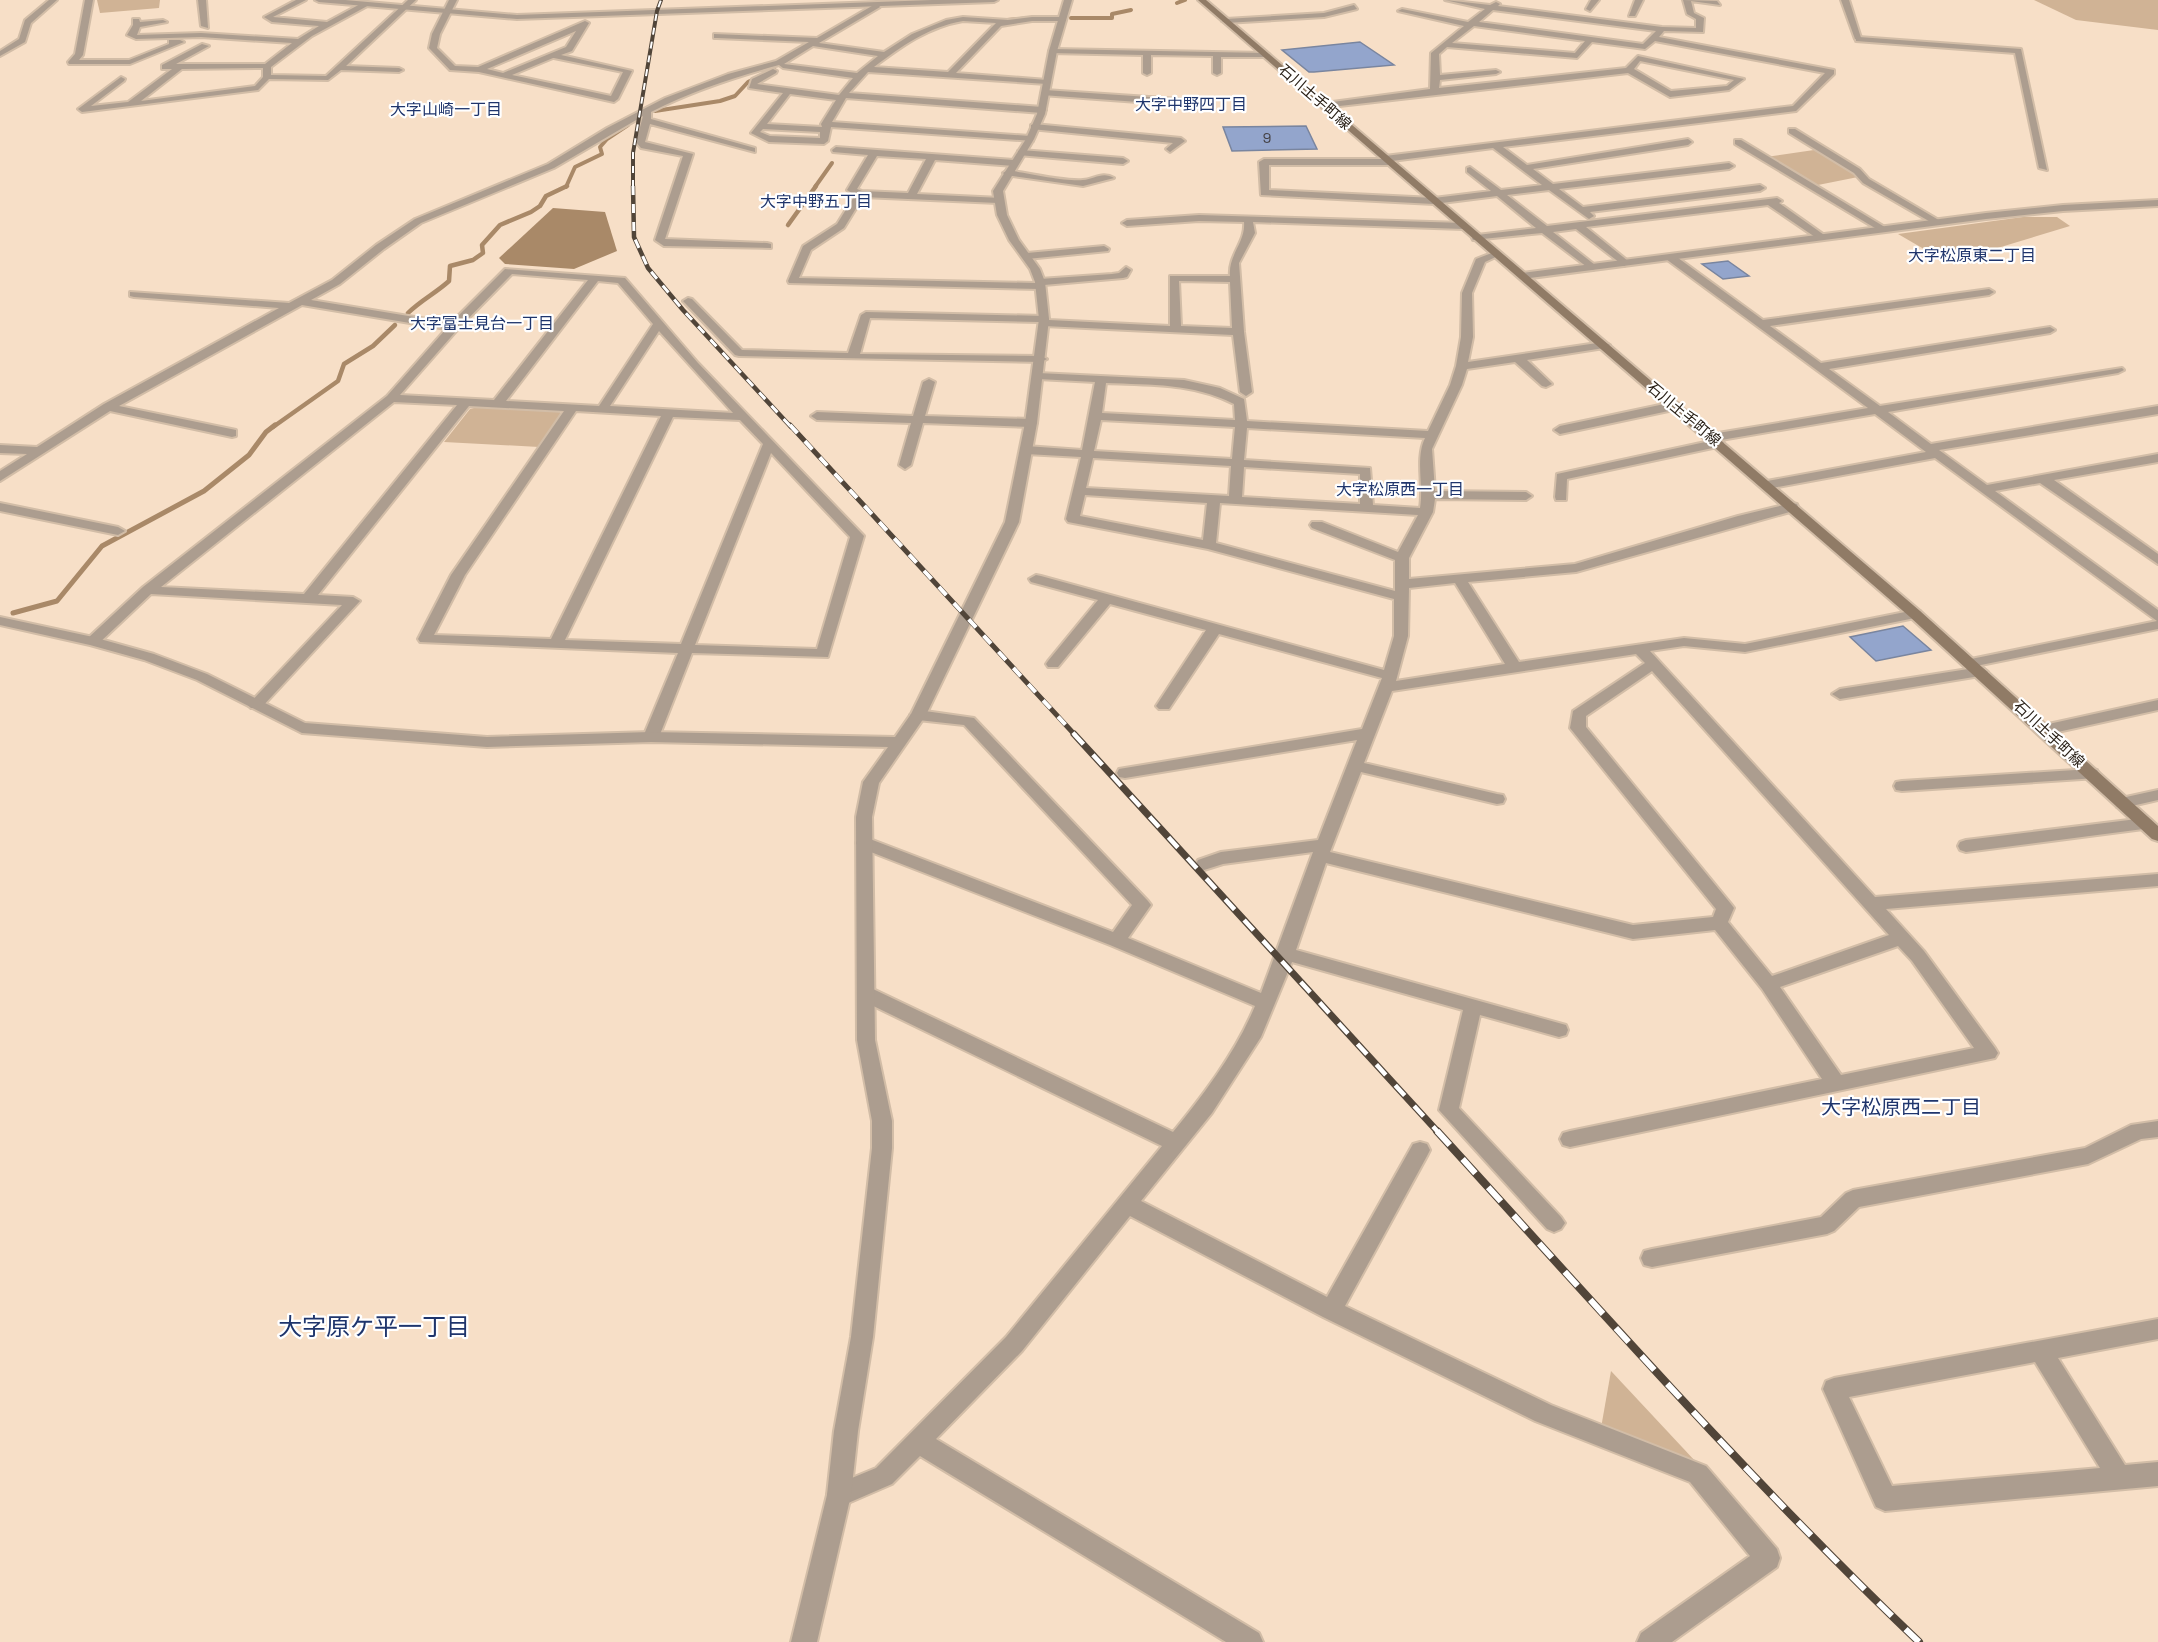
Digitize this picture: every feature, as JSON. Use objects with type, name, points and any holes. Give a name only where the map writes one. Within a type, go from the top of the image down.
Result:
[{"type":"main road","name":"石川土手町線","points":[[1205,0],[1226,21],[1387,161],[1767,485],[1976,667],[2152,829]]},
{"type":"street","points":[[0,54],[22,40],[28,22],[53,0]]},
{"type":"street","points":[[89,0],[79,55],[72,62],[130,62],[180,42],[154,42]]},
{"type":"street","points":[[202,0],[205,26]]},
{"type":"street","points":[[302,0],[268,17],[272,20],[327,24]]},
{"type":"street","points":[[319,0],[517,17],[588,16],[800,4],[994,0]]},
{"type":"street","points":[[267,77],[328,78],[412,0]]},
{"type":"street","points":[[453,0],[450,11],[434,34],[433,48],[453,68],[479,70],[614,99],[628,71],[554,56]]},
{"type":"street","points":[[809,1640],[839,1495],[846,1431],[862,1337],[882,1148],[882,1121],[866,1040],[864,817],[871,782],[918,715],[1012,522],[1031,423],[1041,359],[1044,321],[1040,284],[1027,256],[1014,240],[1002,215],[998,191],[1030,139],[1042,110],[1053,51],[1068,0]]},
{"type":"street","points":[[1226,21],[1324,15],[1356,8],[1335,0]]},
{"type":"street","points":[[1449,0],[1662,29],[1700,30],[1700,18],[1691,14],[1687,0]]},
{"type":"street","points":[[1434,91],[1437,78],[1432,66],[1435,53],[1502,0]]},
{"type":"street","points":[[1590,9],[1595,0]]},
{"type":"street","points":[[1632,14],[1639,0]]},
{"type":"street","points":[[1694,0],[1717,3]]},
{"type":"street","points":[[1845,0],[1859,39],[2018,51],[2043,168]]},
{"type":"street","points":[[205,46],[152,67],[267,66],[299,41],[327,24],[373,3]]},
{"type":"street","points":[[880,4],[781,64],[755,81],[752,86],[843,97],[1042,110]]},
{"type":"street","points":[[1402,11],[1470,24],[1645,47],[1662,29]]},
{"type":"street","points":[[502,76],[569,49],[588,16]]},
{"type":"street","points":[[824,127],[843,97],[866,69],[928,27],[979,16],[1005,22]]},
{"type":"street","points":[[949,76],[999,24],[1062,19]]},
{"type":"street","points":[[163,22],[137,22],[131,35],[136,37],[201,35],[299,41]]},
{"type":"street","points":[[479,70],[584,25]]},
{"type":"street","points":[[201,35],[214,29]]},
{"type":"street","points":[[818,29],[838,30]]},
{"type":"street","points":[[717,36],[817,42],[886,55]]},
{"type":"street","points":[[1653,38],[1831,72],[1796,108],[1387,161],[1264,162],[1264,194],[1434,201],[1729,166]]},
{"type":"street","points":[[1445,45],[1577,56],[1590,40]]},
{"type":"street","points":[[1053,51],[1266,55]]},
{"type":"street","points":[[1147,53],[1147,73]]},
{"type":"street","points":[[1217,54],[1217,73]]},
{"type":"street","points":[[1629,70],[1638,58],[1740,79]]},
{"type":"street","points":[[1756,66],[1764,59]]},
{"type":"street","points":[[0,477],[36,451],[108,407],[336,282],[380,247],[418,222],[551,166],[610,130],[715,82],[781,64],[859,76]]},
{"type":"street","points":[[130,105],[181,66]]},
{"type":"street","points":[[214,74],[223,66]]},
{"type":"street","points":[[122,79],[82,108],[130,105],[258,88],[267,77],[267,66]]},
{"type":"street","points":[[339,68],[399,70]]},
{"type":"street","points":[[866,69],[1047,82]]},
{"type":"street","points":[[1325,106],[1434,91],[1629,70],[1670,93],[1729,88],[1748,72]]},
{"type":"street","points":[[1437,78],[1496,72]]},
{"type":"street","points":[[188,97],[196,89]]},
{"type":"street","points":[[789,90],[759,126],[824,127],[1030,139]]},
{"type":"street","points":[[1045,93],[1171,106],[1193,103]]},
{"type":"street","points":[[647,115],[752,150]]},
{"type":"street","points":[[647,115],[640,142],[644,146],[688,153],[660,240],[664,243],[767,246]]},
{"type":"street","points":[[1034,127],[1181,141],[1170,149]]},
{"type":"street","points":[[1792,131],[1857,171],[1866,181],[1937,222]]},
{"type":"street","points":[[1524,168],[1689,142]]},
{"type":"street","points":[[1738,142],[1883,229]]},
{"type":"street","points":[[1496,146],[1600,224]]},
{"type":"street","points":[[836,150],[1014,163]]},
{"type":"street","points":[[874,153],[852,190],[860,194],[998,200]]},
{"type":"street","points":[[1021,153],[1123,161]]},
{"type":"street","points":[[911,195],[931,158]]},
{"type":"street","points":[[1470,170],[1592,267]]},
{"type":"street","points":[[1008,173],[1083,183],[1097,178],[1109,178]]},
{"type":"street","points":[[1581,210],[1760,188]]},
{"type":"street","points":[[860,194],[841,226],[807,248],[794,280],[1040,284],[1112,277],[1123,274],[1126,270]]},
{"type":"street","points":[[1477,238],[1773,202],[1822,237]]},
{"type":"street","points":[[1522,276],[1937,222],[2063,208],[2157,203]]},
{"type":"street","points":[[1127,223],[1199,218],[1464,226]]},
{"type":"street","points":[[1246,392],[1233,279],[1234,262],[1250,233],[1248,219]]},
{"type":"street","points":[[1577,225],[1624,263]]},
{"type":"street","points":[[1027,256],[1104,249]]},
{"type":"street","points":[[839,1495],[884,1476],[1014,1344],[1205,1107],[1254,1032],[1286,954],[1323,850],[1388,682],[1401,636],[1402,558],[1426,512],[1429,495],[1426,449],[1456,385],[1462,366],[1467,337],[1467,293],[1480,261],[1497,254]]},
{"type":"street","points":[[1670,257],[2158,617]]},
{"type":"street","points":[[93,641],[148,590],[392,398],[454,327],[509,271],[621,280],[658,325],[857,536],[823,654],[425,639],[458,574],[572,408]]},
{"type":"street","points":[[497,404],[595,278]]},
{"type":"street","points":[[1176,329],[1174,278],[1233,279]]},
{"type":"street","points":[[1761,324],[1989,292]]},
{"type":"street","points":[[134,294],[295,304],[454,327]]},
{"type":"street","points":[[688,301],[739,353],[1041,359]]},
{"type":"street","points":[[853,357],[866,315],[1044,321],[1238,332]]},
{"type":"street","points":[[602,410],[658,325]]},
{"type":"street","points":[[1819,367],[2050,330]]},
{"type":"street","points":[[1462,366],[1604,345]]},
{"type":"street","points":[[1518,358],[1546,384]]},
{"type":"street","points":[[1561,497],[1561,477],[1715,441],[1877,410],[2118,370]]},
{"type":"street","points":[[1038,376],[1184,383],[1216,390],[1240,402],[1241,425],[1235,500]]},
{"type":"street","points":[[1101,379],[1096,416],[1073,519],[1209,546],[1402,590],[1459,578],[1576,568],[1792,507]]},
{"type":"street","points":[[905,465],[929,382]]},
{"type":"street","points":[[392,398],[744,417]]},
{"type":"street","points":[[307,599],[465,402]]},
{"type":"street","points":[[1560,430],[1674,406]]},
{"type":"street","points":[[108,407],[232,433]]},
{"type":"street","points":[[1767,485],[1932,451],[2158,410]]},
{"type":"street","points":[[556,644],[669,413]]},
{"type":"street","points":[[817,416],[1031,423]]},
{"type":"street","points":[[1096,416],[1434,435]]},
{"type":"street","points":[[651,737],[769,444]]},
{"type":"street","points":[[0,449],[36,451]]},
{"type":"street","points":[[1026,450],[1366,471],[1367,508]]},
{"type":"street","points":[[1984,489],[2158,458]]},
{"type":"street","points":[[2042,478],[2158,560]]},
{"type":"street","points":[[1079,491],[1426,512]]},
{"type":"street","points":[[1429,495],[1526,496]]},
{"type":"street","points":[[1209,546],[1214,499]]},
{"type":"street","points":[[0,507],[118,531]]},
{"type":"street","points":[[1317,525],[1402,558]]},
{"type":"street","points":[[1459,578],[1515,668]]},
{"type":"street","points":[[1036,579],[1215,628],[1388,682],[1515,668],[1684,642],[1745,648],[1915,614]]},
{"type":"street","points":[[148,590],[353,601],[256,705]]},
{"type":"street","points":[[1053,664],[1107,598]]},
{"type":"street","points":[[0,621],[93,641],[149,657],[202,677],[302,728],[487,742],[651,737],[898,742]]},
{"type":"street","points":[[1840,694],[1976,667],[2158,625]]},
{"type":"street","points":[[1164,706],[1215,628]]},
{"type":"street","points":[[1570,1138],[1988,1053],[1918,956],[1641,650]]},
{"type":"street","points":[[1655,663],[1578,714],[1578,728],[1725,908],[1719,923]]},
{"type":"street","points":[[2044,730],[2158,705]]},
{"type":"street","points":[[918,715],[969,721],[1142,905],[1116,940]]},
{"type":"street","points":[[1125,773],[1369,733]]},
{"type":"street","points":[[1356,766],[1497,800]]},
{"type":"street","points":[[1902,786],[2091,774]]},
{"type":"street","points":[[2123,803],[2158,795]]},
{"type":"street","points":[[1966,846],[2152,829]]},
{"type":"street","points":[[864,843],[1116,940],[1266,1003]]},
{"type":"street","points":[[1204,864],[1221,858],[1323,850],[1633,933],[1719,923]]},
{"type":"street","points":[[1870,904],[2158,880]]},
{"type":"street","points":[[1719,923],[1768,984],[1836,1084]]},
{"type":"street","points":[[1768,984],[1901,938]]},
{"type":"street","points":[[1286,954],[1559,1030]]},
{"type":"street","points":[[866,994],[1176,1143]]},
{"type":"street","points":[[1473,1006],[1449,1110],[1554,1223]]},
{"type":"street","points":[[1652,1258],[1827,1225],[1853,1199],[2088,1156],[2138,1131],[2158,1129]]},
{"type":"street","points":[[1331,1310],[1420,1150]]},
{"type":"street","points":[[1127,1204],[1331,1310],[1543,1413],[1698,1474],[1768,1558],[1650,1642]]},
{"type":"street","points":[[2157,1331],[2040,1350],[1834,1389],[1885,1499],[2158,1474]]},
{"type":"street","points":[[2040,1350],[2119,1477]]},
{"type":"street","points":[[918,1441],[1250,1642]]},
{"type":"shaded area","points":[[97,0],[160,0],[159,8],[100,13]]},
{"type":"shaded area","points":[[2034,0],[2158,0],[2158,30],[2076,20]]},
{"type":"shaded area","points":[[1814,150],[1858,177],[1818,185],[1766,157]]},
{"type":"shaded area","points":[[553,208],[605,212],[617,251],[574,269],[505,264],[499,258]]},
{"type":"shaded area","points":[[2023,217],[2057,217],[2070,226],[1948,263],[1898,234]]},
{"type":"shaded area","points":[[478,407],[559,411],[561,414],[539,447],[444,442],[470,409]]},
{"type":"shaded area","points":[[1611,1371],[1696,1462],[1601,1428]]},
{"type":"building","points":[[1360,42],[1394,65],[1309,72],[1282,50]]},
{"type":"building","points":[[1306,126],[1317,149],[1232,151],[1223,127]]},
{"type":"building","points":[[1728,261],[1749,276],[1723,279],[1702,264]]},
{"type":"building","points":[[1903,626],[1931,650],[1876,661],[1850,637]]},
{"type":"waterway","points":[[1177,3],[1185,0]]},
{"type":"waterway","points":[[1071,18],[1112,18],[1112,14],[1131,10]]},
{"type":"waterway","points":[[1007,20],[1034,18]]},
{"type":"waterway","points":[[655,111],[720,101],[735,96],[748,82],[774,69]]},
{"type":"waterway","points":[[566,186],[575,167],[602,154],[600,147],[607,139],[628,125]]},
{"type":"waterway","points":[[815,187],[832,163]]},
{"type":"waterway","points":[[408,313],[449,281],[450,266],[473,260],[483,253],[482,245],[500,225],[531,212],[540,206],[546,196],[566,186]]},
{"type":"waterway","points":[[788,225],[816,186]]},
{"type":"waterway","points":[[273,427],[338,381],[344,364],[373,346],[395,325]]},
{"type":"waterway","points":[[13,613],[57,601],[102,546],[204,491],[249,455],[266,432],[275,425]]},
{"type":"railway","points":[[633,186],[633,153],[657,11],[661,0]]},
{"type":"railway","points":[[633,186],[634,237],[648,268],[683,310],[791,427]]},
{"type":"railway","points":[[790,425],[1075,735]]},
{"type":"railway","points":[[1074,734],[1438,1132]]},
{"type":"railway","points":[[1437,1131],[1733,1455],[1919,1642]]},
{"type":"district","name":"大字中野四丁目","points":[[1191,104]]},
{"type":"district","name":"大字山崎一丁目","points":[[446,109]]},
{"type":"district","name":"大字中野五丁目","points":[[816,201]]},
{"type":"district","name":"大字松原東二丁目","points":[[1972,255]]},
{"type":"district","name":"大字富士見台一丁目","points":[[482,323]]},
{"type":"district","name":"大字松原西一丁目","points":[[1400,489]]},
{"type":"district","name":"大字松原西二丁目","points":[[1901,1107]]},
{"type":"district","name":"大字原ケ平一丁目","points":[[374,1327]]}]
